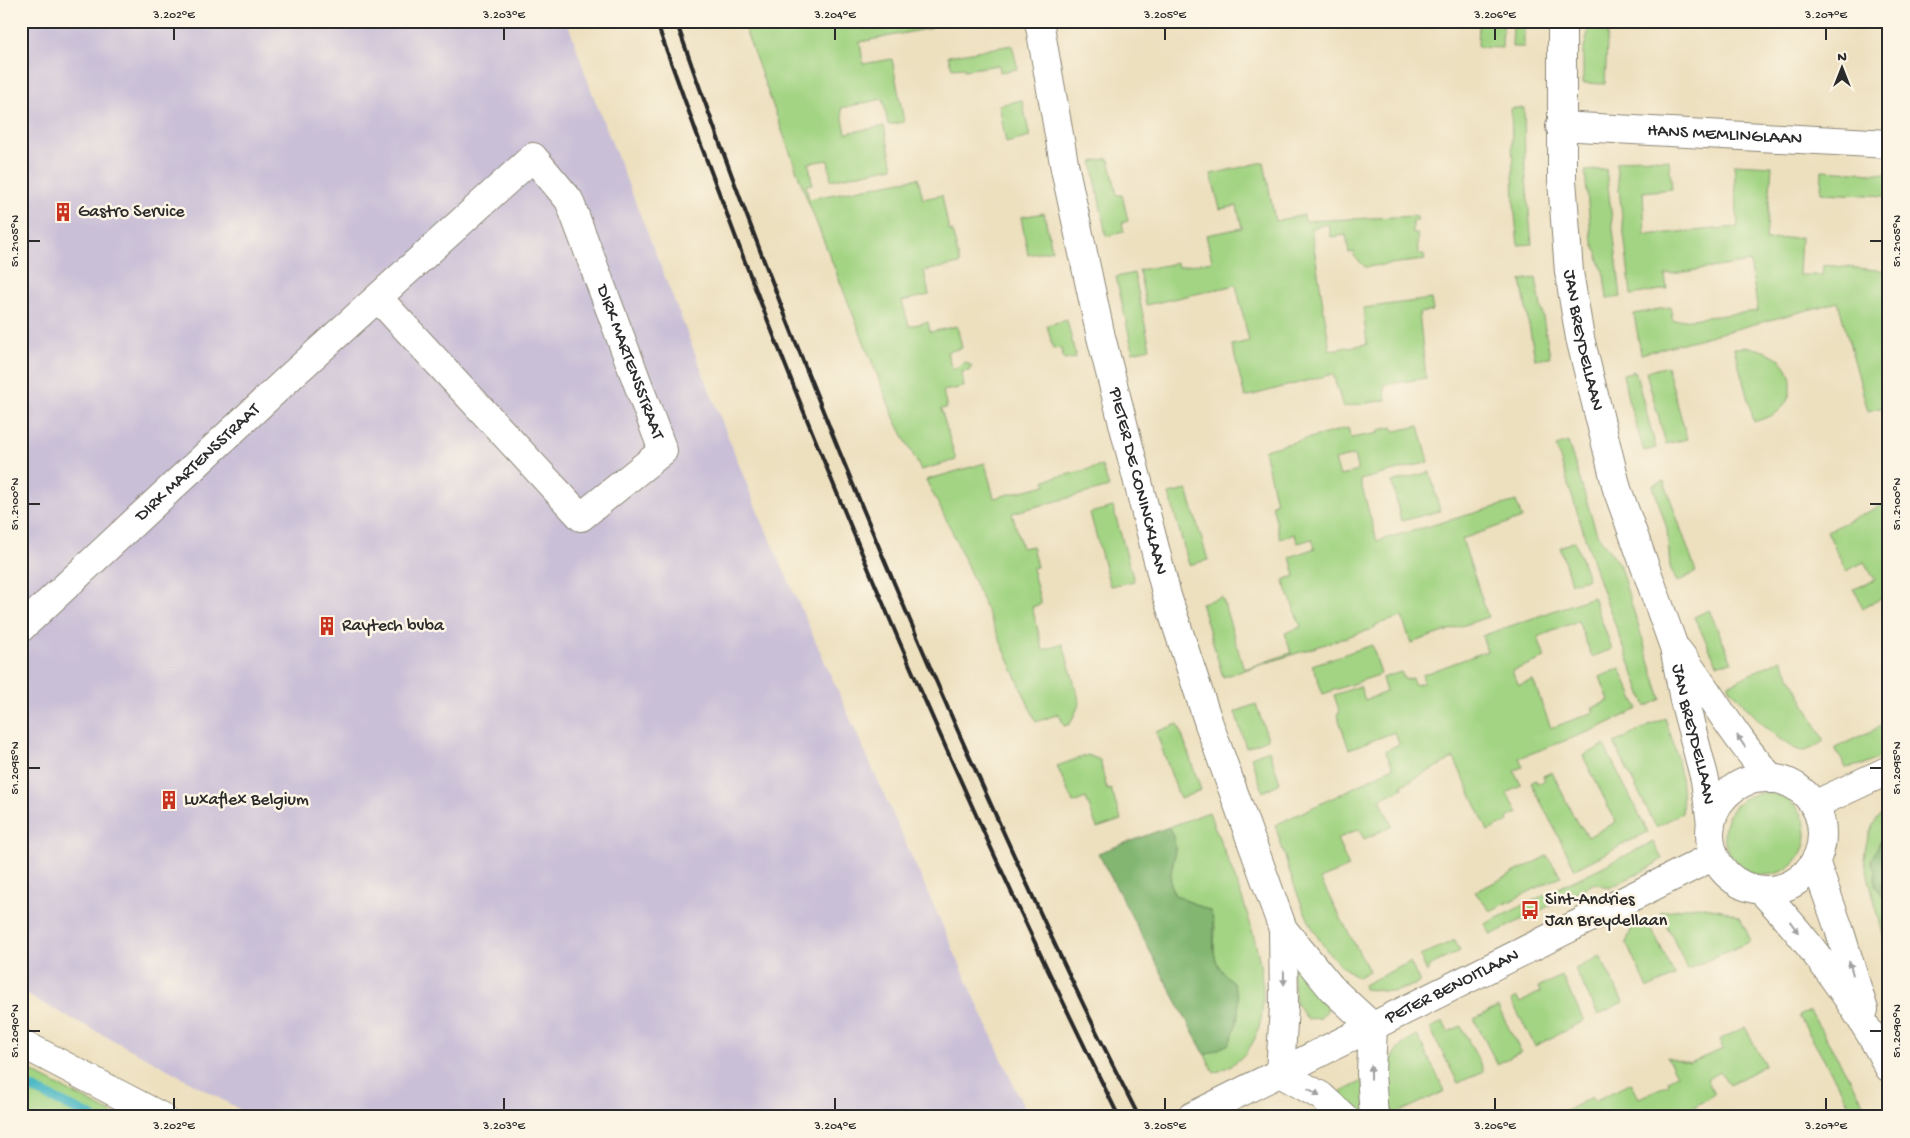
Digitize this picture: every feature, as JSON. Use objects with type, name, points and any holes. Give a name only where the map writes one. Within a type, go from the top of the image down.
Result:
[{"type":"street","name":"PIETER DE CONINCKLAAN","points":[[1038,21],[1065,169],[1101,337],[1165,587],[1209,724],[1283,929],[1284,1006],[1280,1073]]},
{"type":"street","name":"JAN BREYDELLAAN","points":[[1562,21],[1560,126],[1562,180],[1570,272],[1588,376],[1617,489],[1674,646],[1684,700],[1705,780],[1711,824]]},
{"type":"street","name":"HANS MEMLINGLAAN","points":[[1560,126],[1889,144]]},
{"type":"street","name":"DIRK MARTENSSTRAAT","points":[[21,628],[290,377],[533,157],[569,200],[663,451],[582,517],[378,298]]},
{"type":"street","name":"JAN BREYDELLAAN","points":[[1674,646],[1707,690],[1751,755],[1772,779]]},
{"type":"street","points":[[1814,805],[1889,770]]},
{"type":"street","points":[[1772,779],[1790,784],[1807,796],[1814,805],[1822,832],[1821,846],[1815,861],[1807,873],[1795,882],[1782,888],[1762,891],[1740,884],[1724,871],[1714,856],[1711,843],[1711,824],[1718,806],[1732,790],[1752,780],[1772,779]]},
{"type":"street","name":"PETER BENOITLAAN","points":[[1191,1117],[1714,856]]},
{"type":"street","points":[[1815,861],[1840,932],[1870,1031]]},
{"type":"street","points":[[1762,891],[1788,918],[1870,1031],[1889,1068]]},
{"type":"street","name":"PIETER DE CONINCKLAAN","points":[[1283,929],[1333,990],[1372,1027]]},
{"type":"street","points":[[1372,1027],[1371,1073],[1374,1117]]},
{"type":"street","points":[[21,1043],[162,1117]]},
{"type":"street","points":[[1280,1073],[1321,1096],[1344,1117]]},
{"type":"shaded area","points":[[21,21],[567,21],[591,90],[757,510],[1028,1117],[253,1117],[153,1061],[21,992]]},
{"type":"green space","points":[[742,21],[930,21],[931,28],[860,42],[863,64],[892,59],[904,122],[888,125],[883,99],[841,108],[846,133],[884,126],[893,167],[831,180],[828,160],[809,163],[812,184],[806,185],[809,199],[918,178],[923,199],[942,195],[949,231],[952,230],[960,264],[924,271],[929,295],[902,301],[909,326],[928,322],[930,332],[957,326],[962,348],[947,352],[952,370],[965,362],[972,366],[969,371],[962,372],[964,387],[943,391],[947,408],[941,409],[956,460],[921,470],[895,420],[807,199]]},
{"type":"green space","points":[[1479,21],[1503,21],[1502,48],[1478,47]]},
{"type":"green space","points":[[1513,21],[1524,21],[1524,47],[1512,47]]},
{"type":"green space","points":[[1591,21],[1608,21],[1605,84],[1583,83],[1583,52]]},
{"type":"green space","points":[[1012,45],[1018,69],[1000,72],[999,65],[964,70],[964,67],[952,68],[948,56]]},
{"type":"green space","points":[[1022,100],[1030,137],[1006,143],[999,105]]},
{"type":"green space","points":[[1511,108],[1524,108],[1525,168],[1532,244],[1518,245],[1514,204]]},
{"type":"green space","points":[[1109,158],[1117,195],[1122,195],[1128,221],[1122,223],[1124,232],[1106,236],[1092,162]]},
{"type":"green space","points":[[1637,158],[1669,160],[1672,189],[1643,192],[1645,235],[1738,227],[1734,164],[1772,166],[1766,240],[1801,237],[1799,275],[1822,275],[1823,265],[1889,271],[1889,406],[1868,411],[1838,302],[1641,354],[1634,314],[1670,307],[1673,321],[1758,311],[1750,262],[1665,275],[1667,289],[1631,295],[1616,163]]},
{"type":"green space","points":[[1264,162],[1275,221],[1304,215],[1305,221],[1416,216],[1418,220],[1413,221],[1413,233],[1417,233],[1418,254],[1424,254],[1425,260],[1365,267],[1354,256],[1354,252],[1349,253],[1346,235],[1331,237],[1328,224],[1311,228],[1330,350],[1367,344],[1363,308],[1431,299],[1433,311],[1419,313],[1426,378],[1384,385],[1386,400],[1343,407],[1333,374],[1245,397],[1232,345],[1249,341],[1236,285],[1146,305],[1139,270],[1177,263],[1178,267],[1212,261],[1206,235],[1242,228],[1237,206],[1220,209],[1211,174]]},
{"type":"green space","points":[[1606,169],[1621,297],[1607,299],[1604,275],[1591,236],[1585,171]]},
{"type":"green space","points":[[1822,170],[1889,174],[1889,196],[1821,193]]},
{"type":"green space","points":[[1044,213],[1052,250],[1028,255],[1021,217]]},
{"type":"green space","points":[[1134,273],[1150,348],[1133,352],[1116,277]]},
{"type":"green space","points":[[1536,278],[1550,357],[1535,359],[1521,280]]},
{"type":"green space","points":[[1067,320],[1076,358],[1064,360],[1061,348],[1053,349],[1047,325]]},
{"type":"green space","points":[[1750,347],[1769,353],[1779,359],[1785,365],[1791,379],[1790,394],[1782,408],[1771,416],[1754,422],[1734,348]]},
{"type":"green space","points":[[1667,366],[1687,439],[1666,444],[1646,372]]},
{"type":"green space","points":[[1635,371],[1656,448],[1644,451],[1628,399],[1623,374]]},
{"type":"green space","points":[[1419,426],[1429,462],[1360,480],[1377,541],[1516,501],[1522,518],[1462,539],[1488,617],[1411,643],[1402,617],[1375,625],[1375,628],[1223,677],[1201,603],[1222,597],[1244,669],[1291,653],[1285,633],[1301,627],[1283,580],[1295,576],[1290,557],[1315,548],[1312,539],[1298,543],[1294,534],[1280,539],[1272,504],[1276,503],[1264,450],[1348,428],[1351,438],[1379,433],[1379,430],[1392,427],[1395,431]],"holes":[[[1354,455],[1358,471],[1340,476],[1335,460]]]},
{"type":"green space","points":[[1568,442],[1597,534],[1619,564],[1661,699],[1646,707],[1600,584],[1556,446]]},
{"type":"green space","points":[[985,463],[994,498],[1046,485],[1045,480],[1102,466],[1109,487],[1012,513],[1022,548],[1032,546],[1037,567],[1032,568],[1041,604],[1032,607],[1043,650],[1063,644],[1080,703],[1070,724],[1064,726],[1059,714],[1036,722],[951,529],[926,480]]},
{"type":"green space","points":[[1430,472],[1440,511],[1401,521],[1392,482]]},
{"type":"green space","points":[[1664,481],[1696,572],[1677,582],[1670,567],[1667,529],[1653,485]]},
{"type":"green space","points":[[1187,490],[1208,560],[1189,565],[1169,494]]},
{"type":"green space","points":[[1889,502],[1889,517],[1887,518],[1889,522],[1889,611],[1882,598],[1863,608],[1854,589],[1875,580],[1864,562],[1846,571],[1827,531]]},
{"type":"green space","points":[[1113,507],[1134,581],[1110,586],[1090,513]]},
{"type":"green space","points":[[1575,541],[1588,579],[1571,583],[1560,547]]},
{"type":"green space","points":[[1593,597],[1612,649],[1592,657],[1578,621],[1538,637],[1545,658],[1512,671],[1519,685],[1533,680],[1551,728],[1594,712],[1592,708],[1609,701],[1600,677],[1620,668],[1638,709],[1596,729],[1519,758],[1523,766],[1514,771],[1521,785],[1507,793],[1518,813],[1507,818],[1509,821],[1488,831],[1454,758],[1402,785],[1403,788],[1380,799],[1392,826],[1364,839],[1359,829],[1337,839],[1349,867],[1320,879],[1369,971],[1358,977],[1341,965],[1326,949],[1314,931],[1295,888],[1275,825],[1393,767],[1385,751],[1399,744],[1395,732],[1349,749],[1337,714],[1340,713],[1334,695],[1360,686],[1365,700],[1386,692],[1382,678],[1401,672],[1405,680],[1412,678],[1415,685],[1424,682],[1422,675],[1487,651],[1482,636]]},
{"type":"green space","points":[[1709,610],[1732,662],[1717,664],[1694,617]]},
{"type":"green space","points":[[1372,645],[1381,674],[1323,694],[1312,665]]},
{"type":"green space","points":[[1781,659],[1824,741],[1806,751],[1795,749],[1785,743],[1762,724],[1728,685]]},
{"type":"green space","points":[[1256,704],[1268,739],[1246,748],[1235,712]]},
{"type":"green space","points":[[1665,718],[1681,776],[1682,813],[1656,827],[1614,743]]},
{"type":"green space","points":[[1888,723],[1889,753],[1866,764],[1846,768],[1835,748]]},
{"type":"green space","points":[[1178,724],[1201,790],[1180,799],[1156,732]]},
{"type":"green space","points":[[1604,745],[1648,832],[1575,869],[1531,783],[1536,780],[1538,784],[1545,780],[1543,776],[1552,772],[1579,827],[1581,826],[1588,837],[1616,822],[1583,756]]},
{"type":"green space","points":[[1269,750],[1280,783],[1263,792],[1251,757]]},
{"type":"green space","points":[[1088,755],[1100,760],[1107,790],[1111,789],[1121,820],[1097,828],[1086,798],[1073,803],[1057,766]]},
{"type":"green space","points":[[1757,793],[1773,793],[1788,800],[1799,811],[1806,826],[1803,850],[1794,863],[1773,875],[1757,875],[1742,868],[1731,857],[1724,842],[1724,826],[1731,811],[1742,800]]},
{"type":"green space","points":[[1889,809],[1889,958],[1864,859],[1870,830],[1878,818]]},
{"type":"green space","points":[[1209,812],[1247,914],[1258,954],[1263,993],[1259,1027],[1244,1055],[1214,1073],[1205,1055],[1229,1044],[1237,1018],[1238,997],[1233,983],[1219,969],[1214,953],[1215,927],[1210,911],[1175,895],[1172,889],[1171,877],[1175,847],[1169,827]]},
{"type":"green space","points":[[1169,827],[1175,847],[1171,877],[1172,889],[1175,895],[1210,911],[1214,922],[1214,950],[1217,961],[1233,984],[1238,998],[1237,1022],[1229,1044],[1205,1055],[1098,853]]},
{"type":"green space","points":[[1889,830],[1887,890],[1886,894],[1882,895],[1875,886],[1875,871],[1871,860],[1883,836]]},
{"type":"green space","points":[[1653,842],[1662,859],[1651,867],[1609,888],[1595,883],[1491,935],[1485,924]]},
{"type":"green space","points":[[1547,856],[1561,876],[1490,911],[1475,892]]},
{"type":"green space","points":[[1697,906],[1723,910],[1740,917],[1751,941],[1688,969],[1660,912]]},
{"type":"green space","points":[[1647,919],[1675,976],[1648,988],[1626,943],[1633,925]]},
{"type":"green space","points":[[1455,940],[1460,951],[1429,966],[1427,972],[1420,956]]},
{"type":"green space","points":[[1289,947],[1328,1003],[1327,1011],[1320,1018],[1307,1019],[1296,1003]]},
{"type":"green space","points":[[1600,956],[1623,1002],[1598,1015],[1575,969]]},
{"type":"green space","points":[[1410,962],[1420,983],[1394,992],[1364,989],[1363,985]]},
{"type":"green space","points":[[1562,976],[1584,1021],[1535,1046],[1511,1000],[1516,997],[1520,1003],[1540,992],[1538,987]]},
{"type":"green space","points":[[1498,1007],[1521,1052],[1497,1064],[1474,1019]]},
{"type":"green space","points":[[1810,1011],[1864,1103],[1852,1109],[1799,1016]]},
{"type":"green space","points":[[1443,1022],[1448,1032],[1461,1026],[1484,1071],[1458,1083],[1430,1028]]},
{"type":"green space","points":[[1745,1027],[1765,1065],[1730,1085],[1720,1072],[1707,1080],[1715,1094],[1689,1110],[1693,1117],[1566,1117],[1564,1112],[1592,1097],[1594,1101],[1631,1083],[1639,1098],[1669,1084],[1668,1080],[1677,1075],[1667,1057],[1690,1063],[1723,1049],[1719,1040]]},
{"type":"green space","points":[[1417,1035],[1445,1091],[1393,1115],[1388,1068],[1391,1059],[1397,1051]]},
{"type":"green space","points":[[21,1066],[119,1117],[21,1117]]},
{"type":"green space","points":[[1363,1081],[1367,1117],[1352,1117],[1337,1094]]},
{"type":"waterway","points":[[21,1083],[92,1117]]},
{"type":"railway","points":[[656,21],[760,300],[871,576],[991,848],[1119,1117]]},
{"type":"railway","points":[[676,21],[708,112],[811,382],[922,649],[1025,881],[1139,1117]]},
{"type":"place","name":"Gastro Service","points":[[63,212]]},
{"type":"place","name":"Raytech bvba","points":[[327,626]]},
{"type":"place","name":"Luxaflex Belgium","points":[[169,800]]},
{"type":"place","name":"Sint-Andries Jan Breydellaan","points":[[1530,910]]}]
